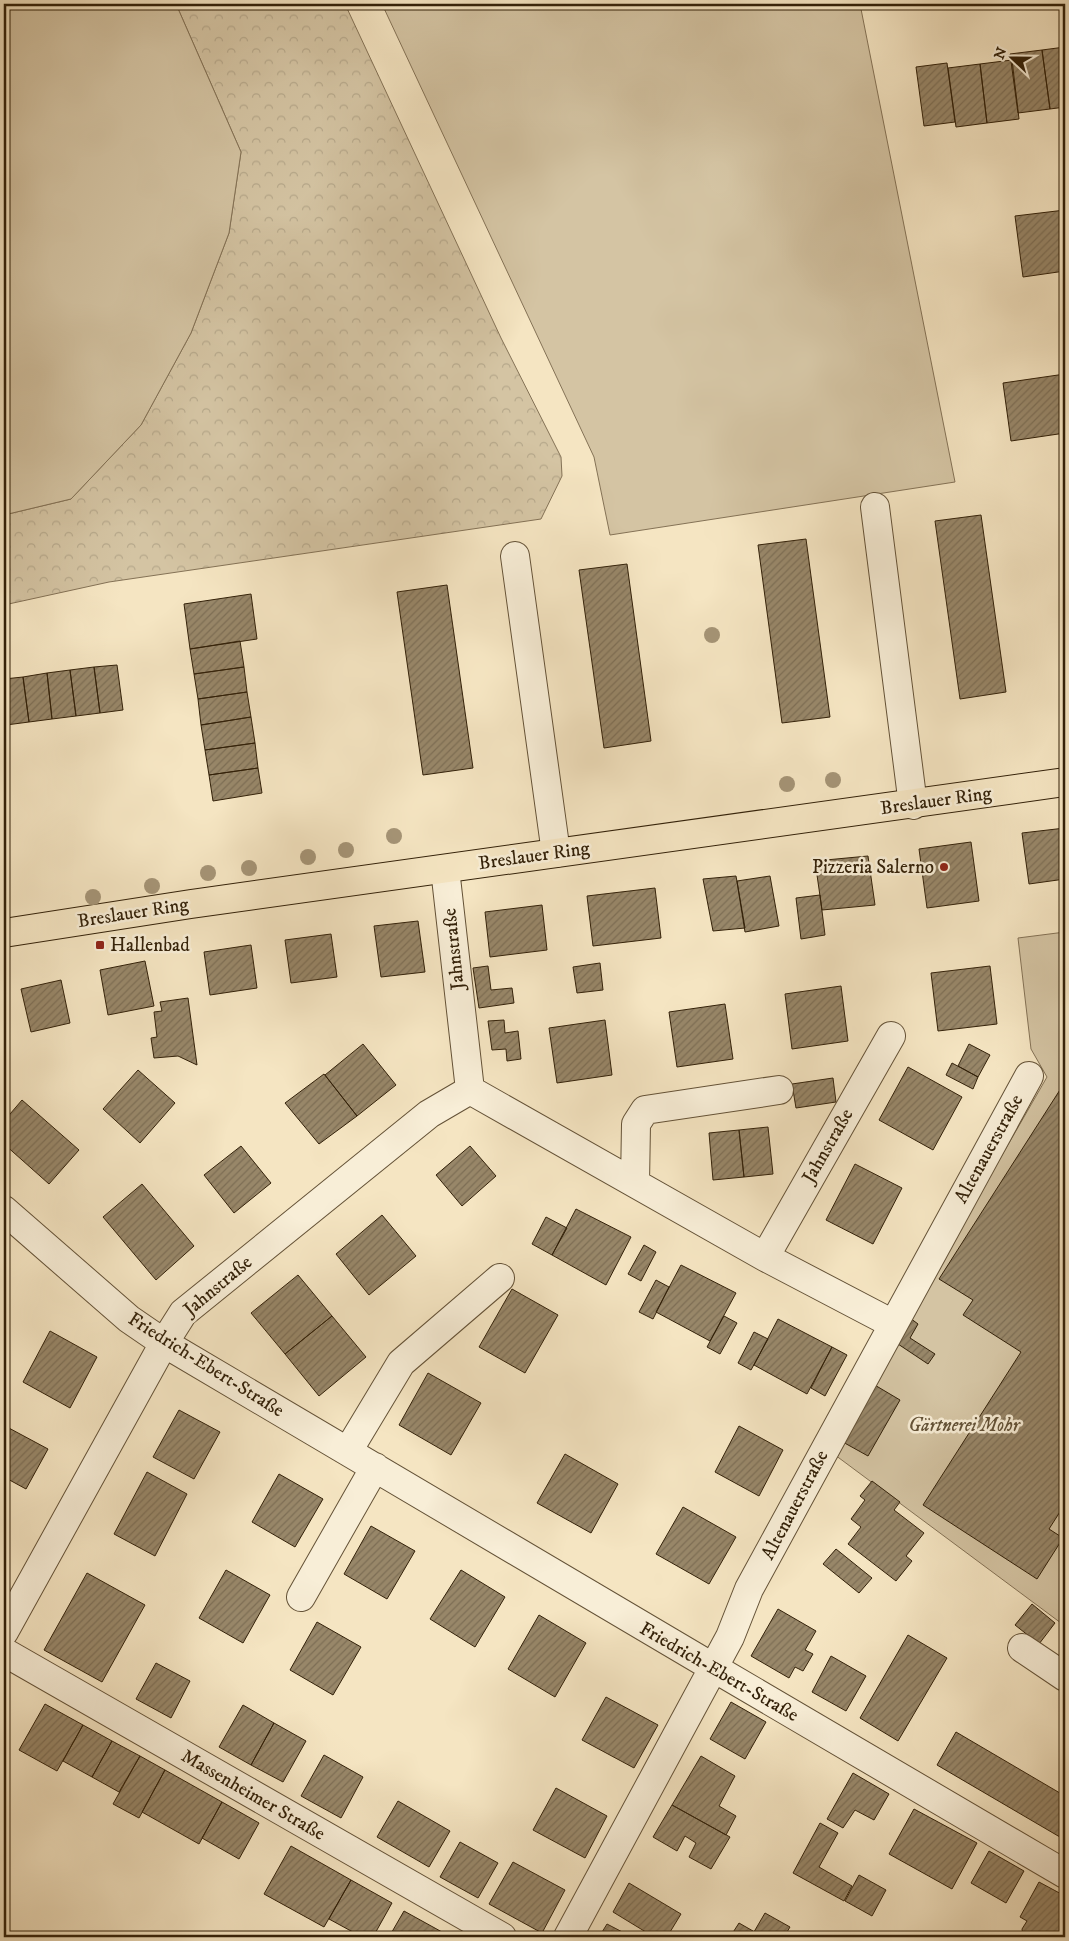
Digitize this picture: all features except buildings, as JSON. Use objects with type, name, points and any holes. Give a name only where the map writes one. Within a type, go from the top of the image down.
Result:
[{"type":"main road","name":"Breslauer Ring","points":[[4,933],[1065,782]]},
{"type":"street","points":[[875,507],[913,805]]},
{"type":"street","points":[[515,556],[556,853]]},
{"type":"street","name":"Jahnstraße","points":[[4,1632],[164,1343],[183,1313],[429,1114],[470,1090],[445,869]]},
{"type":"street","name":"Jahnstraße","points":[[765,1256],[891,1036]]},
{"type":"street","name":"Altenauerstraße","points":[[568,1937],[714,1668],[730,1637],[750,1589],[1029,1076]]},
{"type":"street","points":[[470,1090],[765,1256],[893,1324]]},
{"type":"street","points":[[635,1183],[636,1124],[644,1110],[778,1090]]},
{"type":"street","name":"Friedrich-Ebert-Straße","points":[[4,1210],[129,1319],[164,1343],[1065,1874]]},
{"type":"street","points":[[348,1451],[402,1363],[500,1278]]},
{"type":"street","points":[[301,1597],[375,1467]]},
{"type":"street","points":[[1022,1648],[1065,1678]]},
{"type":"street","name":"Massenheimer Straße","points":[[4,1652],[502,1937]]},
{"type":"green space","points":[[4,4],[176,4],[241,152],[229,233],[191,333],[141,425],[71,499],[4,515]]},
{"type":"green space","points":[[176,4],[345,4],[501,338],[561,457],[562,476],[541,519],[109,582],[4,605],[4,515],[71,499],[141,425],[191,333],[229,233],[241,152]]},
{"type":"green space","points":[[382,4],[860,4],[955,482],[610,535],[594,457]]},
{"type":"green space","name":"Gärtnerei Mohr","points":[[1065,932],[1065,1626],[831,1452],[1047,1077],[1031,1049],[1018,938]]},
{"type":"place","name":"Pizzeria Salerno","points":[[944,867]]},
{"type":"place","name":"Hallenbad","points":[[100,945]]}]
